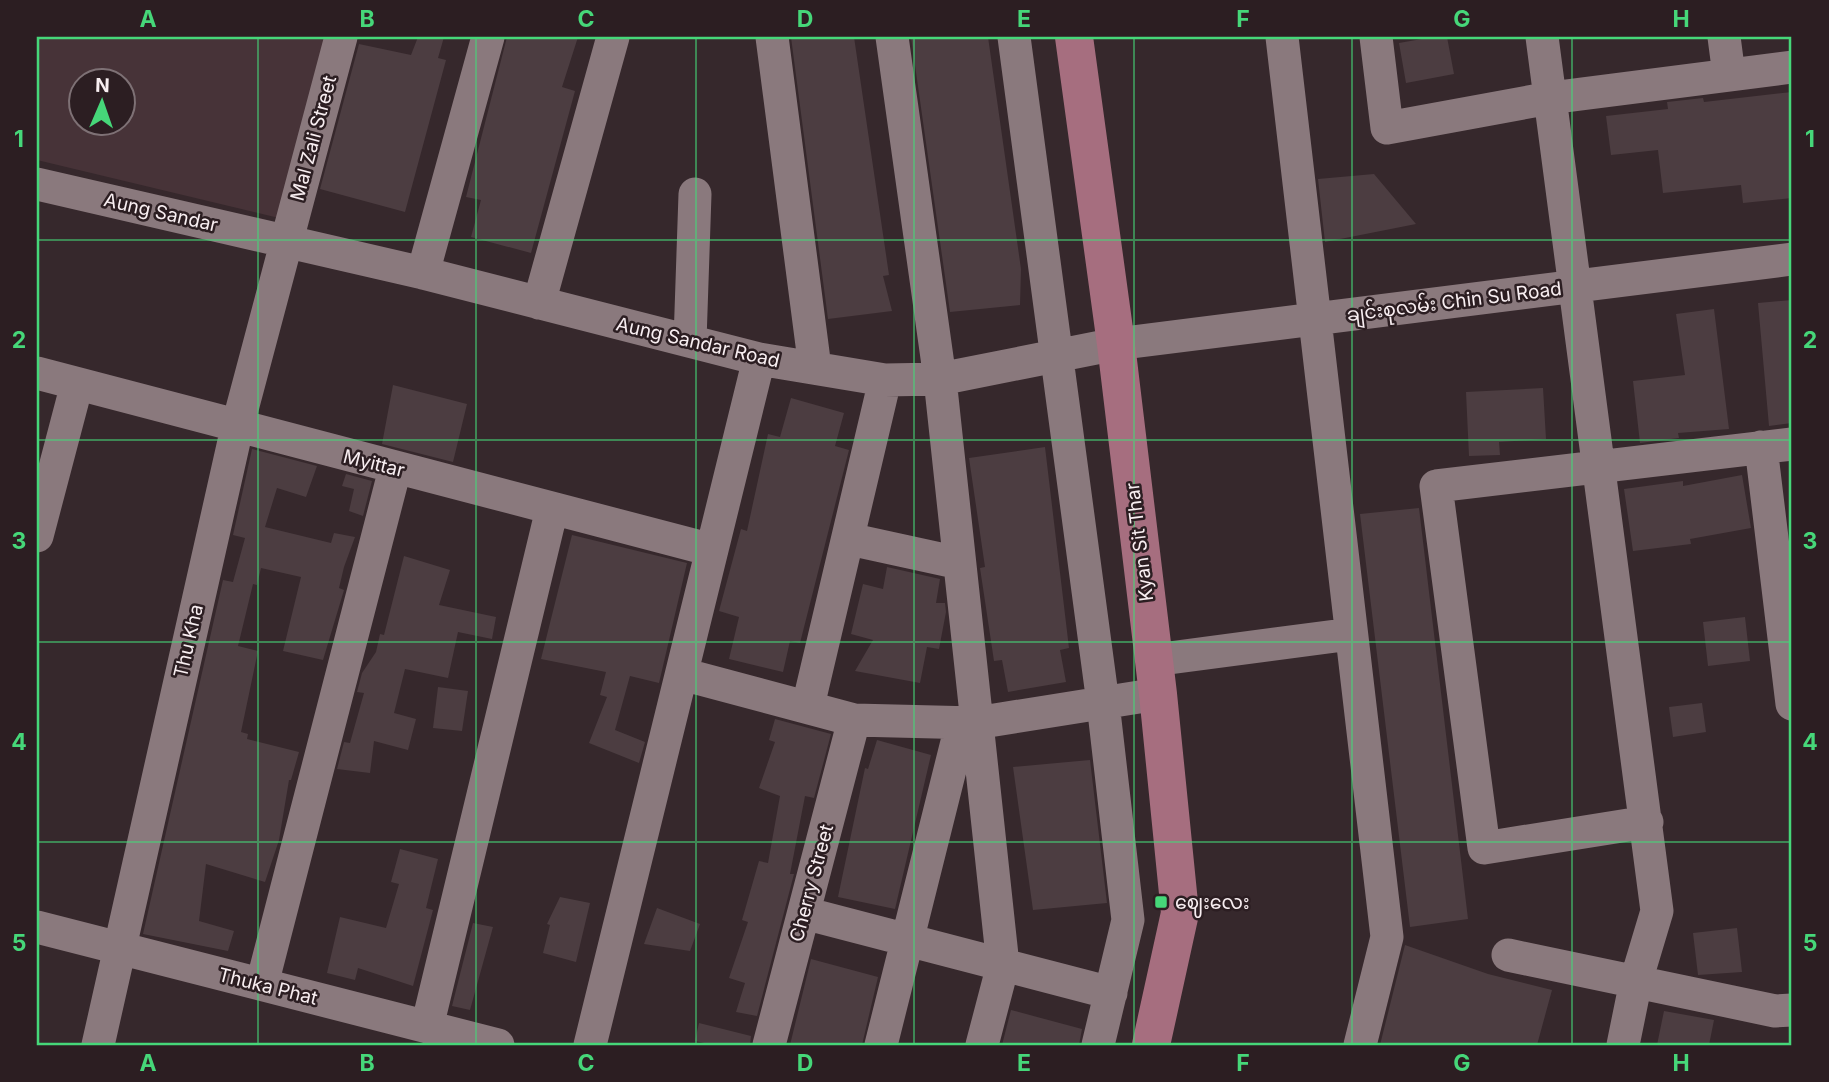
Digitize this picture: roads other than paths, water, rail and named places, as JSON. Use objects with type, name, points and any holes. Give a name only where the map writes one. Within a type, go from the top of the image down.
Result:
[{"type":"main road","name":"Kyan Sit Thar","points":[[1074,37],[1116,344],[1156,677],[1180,913],[1150,1045]]},
{"type":"street","name":"Mal Zali Street","points":[[285,239],[341,37]]},
{"type":"street","points":[[424,273],[488,37]]},
{"type":"street","points":[[539,303],[613,37]]},
{"type":"street","points":[[772,37],[815,368]]},
{"type":"street","points":[[892,37],[940,379],[959,563],[969,723],[1003,965],[982,1045]]},
{"type":"street","points":[[1014,37],[1058,356],[1128,920],[1098,1045]]},
{"type":"street","points":[[1282,37],[1387,937],[1360,1045]]},
{"type":"street","points":[[1376,37],[1387,128],[1550,98],[1792,67]]},
{"type":"street","points":[[1542,37],[1657,911],[1636,981],[1623,1045]]},
{"type":"street","points":[[1724,37],[1729,75]]},
{"type":"street","name":"Aung Sandar","points":[[37,184],[285,239]]},
{"type":"street","points":[[690,341],[695,194]]},
{"type":"street","name":"Aung Sandar Road","points":[[285,239],[759,359],[885,380],[940,379],[1116,344]]},
{"type":"street","name":"Thu Kha","points":[[98,1045],[117,949],[237,428],[285,239]]},
{"type":"street","name":"ချင်းစုလမ်း Chin Su Road","points":[[1116,344],[1792,259]]},
{"type":"street","points":[[590,1045],[759,359]]},
{"type":"street","name":"Myittar","points":[[37,373],[237,428],[712,550]]},
{"type":"street","points":[[807,706],[885,380]]},
{"type":"street","points":[[37,536],[77,384]]},
{"type":"street","points":[[1647,822],[1484,848],[1436,486],[1777,446],[1792,704]]},
{"type":"street","points":[[262,984],[395,469]]},
{"type":"street","points":[[427,1027],[552,509]]},
{"type":"street","points":[[849,539],[959,563]]},
{"type":"street","points":[[682,674],[854,720],[969,723],[1102,702],[1156,677],[1352,634]]},
{"type":"street","name":"Cherry Street","points":[[769,1045],[854,720]]},
{"type":"street","points":[[881,1045],[969,723]]},
{"type":"street","points":[[804,912],[1111,993]]},
{"type":"street","name":"Thuka Phat","points":[[37,927],[498,1045]]},
{"type":"street","points":[[1508,955],[1775,1012],[1792,1010]]},
{"type":"place","name":"ဈေးလေး","points":[[1161,902]]}]
